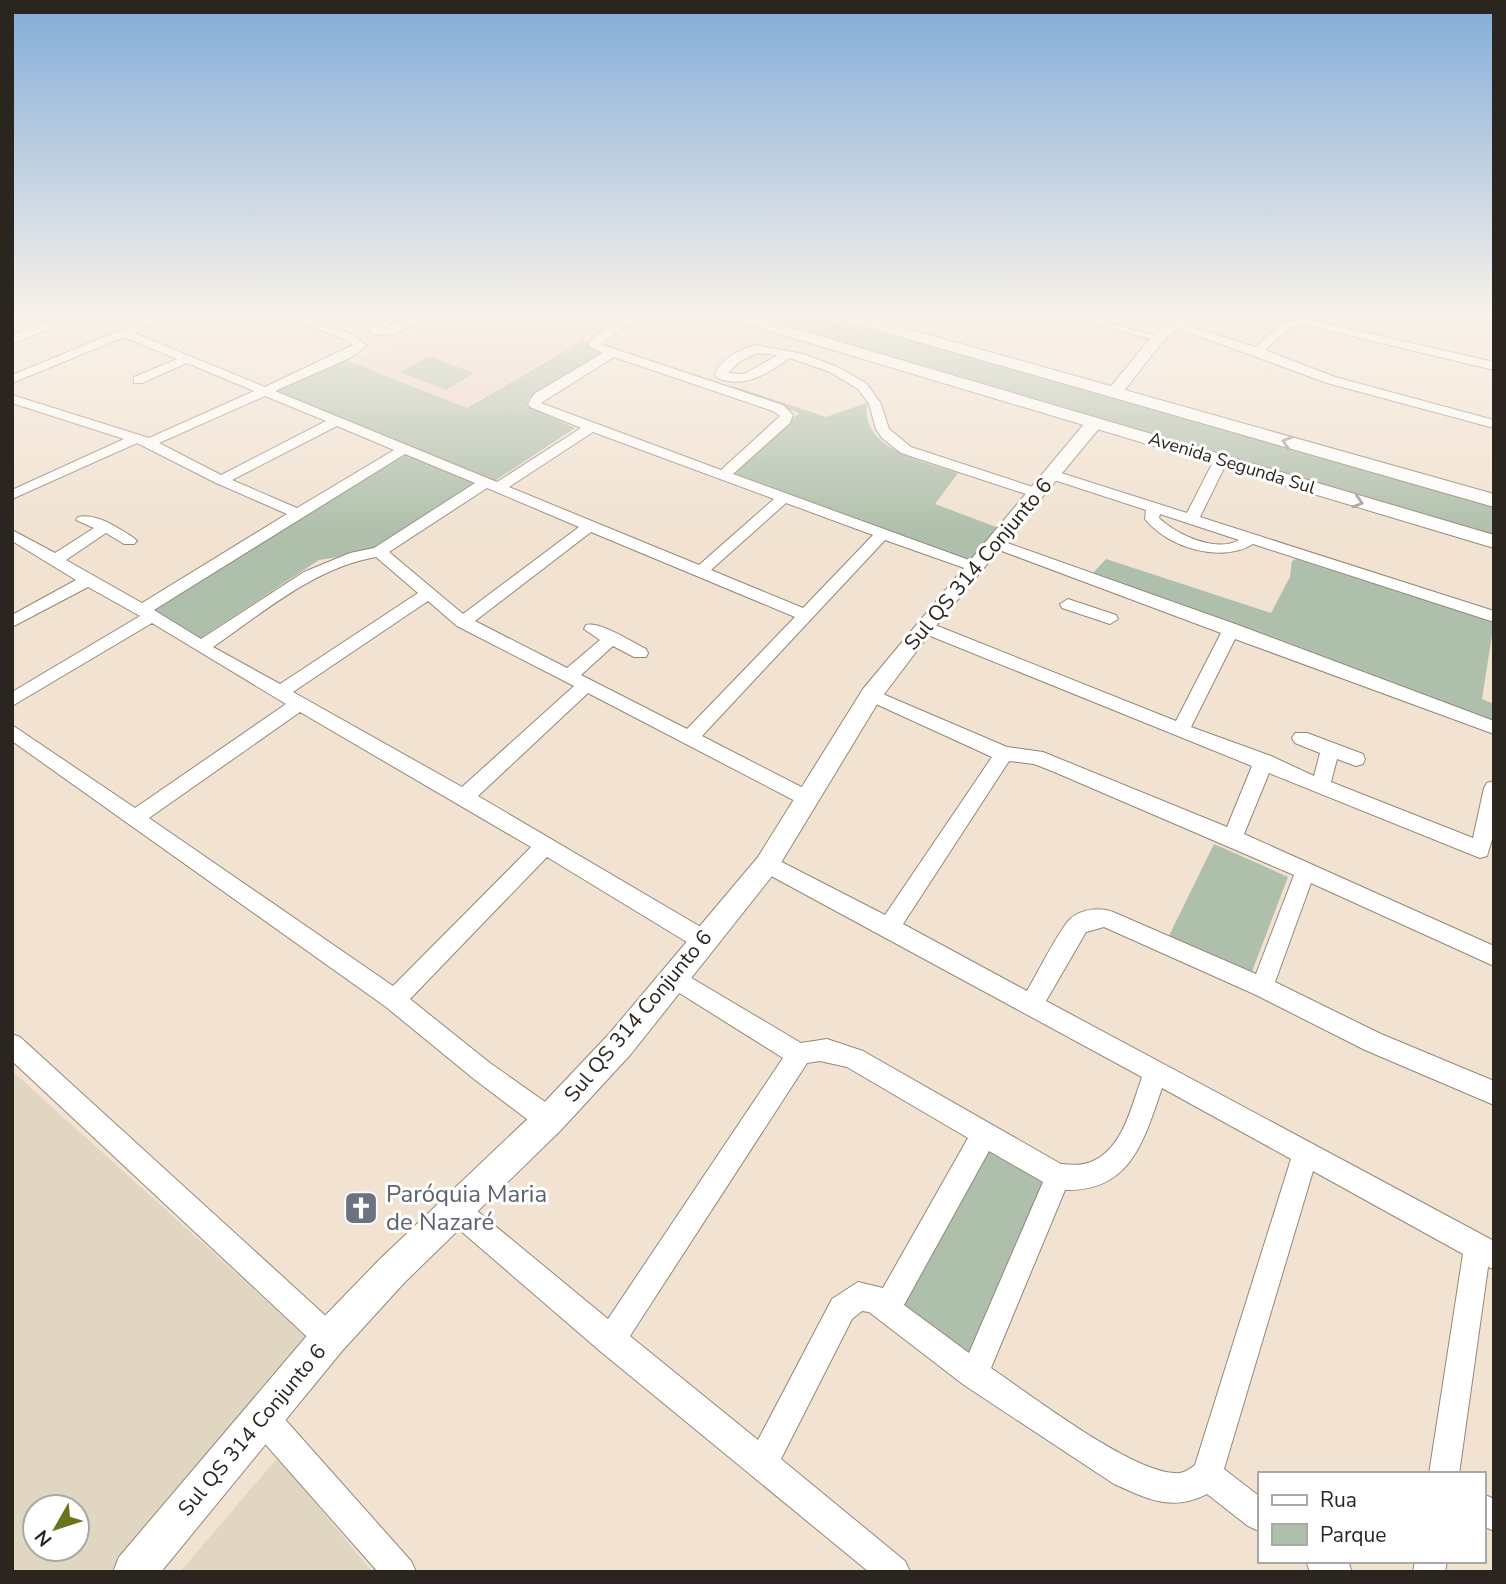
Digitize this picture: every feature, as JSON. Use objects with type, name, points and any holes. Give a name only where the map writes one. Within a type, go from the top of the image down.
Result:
[{"type":"main road","name":"Avenida Segunda Sul","points":[[989,388],[1095,422],[1219,467],[1494,542]]},
{"type":"main road","name":"Avenida Segunda Sul","points":[[1096,388],[1494,501]]},
{"type":"street","points":[[257,388],[806,615]]},
{"type":"street","points":[[12,495],[271,388]]},
{"type":"street","points":[[556,388],[534,404],[543,410],[975,567]]},
{"type":"street","points":[[724,475],[785,420],[787,415],[778,408],[733,388]]},
{"type":"street","points":[[864,388],[869,393],[879,428],[890,440],[906,450],[1153,508],[1494,617]]},
{"type":"street","points":[[1114,393],[1118,388]]},
{"type":"street","points":[[1361,388],[1494,424]]},
{"type":"street","points":[[12,399],[143,440],[221,480],[298,514]]},
{"type":"street","points":[[221,480],[337,421]]},
{"type":"street","name":"Sul QS 314 Conjunto 6","points":[[134,1572],[329,1338],[392,1271],[549,1120],[620,1044],[767,864],[871,695],[924,627],[996,544],[1095,422]]},
{"type":"street","points":[[201,647],[319,569],[350,556],[379,552],[592,427]]},
{"type":"street","points":[[12,700],[298,514],[404,449]]},
{"type":"street","points":[[1191,520],[1219,467]]},
{"type":"street","points":[[700,572],[785,497]]},
{"type":"street","points":[[1153,508],[1153,519],[1157,525],[1195,542],[1225,550],[1251,539]]},
{"type":"street","points":[[83,520],[106,527],[129,541]]},
{"type":"street","points":[[463,622],[589,526]]},
{"type":"street","points":[[55,560],[106,527]]},
{"type":"street","points":[[690,737],[883,533]]},
{"type":"street","points":[[13,536],[464,797],[703,940]]},
{"type":"street","points":[[996,544],[1494,728]]},
{"type":"street","points":[[379,552],[463,622],[808,800]]},
{"type":"street","points":[[12,622],[88,580]]},
{"type":"street","points":[[1092,612],[1111,586]]},
{"type":"street","points":[[280,692],[428,594]]},
{"type":"street","points":[[1068,604],[1110,619]]},
{"type":"street","points":[[924,627],[1264,761],[1487,853],[1494,788]]},
{"type":"street","points":[[592,629],[640,653]]},
{"type":"street","points":[[1181,728],[1232,629]]},
{"type":"street","points":[[570,675],[612,638]]},
{"type":"street","points":[[464,797],[587,684]]},
{"type":"street","points":[[871,695],[1004,754],[1036,757],[1233,838],[1494,956]]},
{"type":"street","points":[[133,819],[300,703]]},
{"type":"street","points":[[12,732],[394,1000],[482,1071],[549,1120]]},
{"type":"street","points":[[1301,738],[1356,759]]},
{"type":"street","points":[[1321,785],[1330,749]]},
{"type":"street","points":[[889,927],[1004,754]]},
{"type":"street","points":[[1233,838],[1264,761]]},
{"type":"street","points":[[394,1000],[545,846]]},
{"type":"street","points":[[767,864],[1032,1004],[1485,1251],[1444,1472]]},
{"type":"street","points":[[1262,987],[1305,872]]},
{"type":"street","points":[[1032,1004],[1074,931],[1083,922],[1096,918],[1118,922],[1262,987],[1373,1042],[1494,1093]]},
{"type":"street","points":[[673,977],[799,1055]]},
{"type":"street","points":[[12,1045],[329,1338]]},
{"type":"street","points":[[610,1341],[799,1055],[812,1048],[825,1049],[855,1059],[1058,1177],[1091,1175],[1116,1163],[1125,1152],[1155,1073]]},
{"type":"street","points":[[887,1309],[985,1133]]},
{"type":"street","points":[[763,1461],[846,1303],[858,1296],[876,1299],[974,1374],[1107,1462],[1155,1486],[1185,1489],[1207,1475],[1306,1153]]},
{"type":"street","points":[[974,1374],[1058,1177]]},
{"type":"street","points":[[456,1210],[610,1341],[763,1461],[894,1572]]},
{"type":"street","points":[[263,1418],[400,1572]]},
{"type":"street","points":[[1207,1475],[1258,1513]]},
{"type":"shaded area","points":[[417,388],[499,388],[466,407]]},
{"type":"shaded area","points":[[12,1071],[311,1341],[110,1572],[12,1572]]},
{"type":"shaded area","points":[[278,1457],[372,1572],[180,1572]]},
{"type":"green space","points":[[269,388],[416,388],[467,408],[501,388],[546,388],[529,398],[527,406],[575,428],[490,484],[260,392]]},
{"type":"green space","points":[[739,388],[826,417],[867,403],[868,419],[873,432],[884,443],[912,458],[958,473],[935,504],[999,528],[970,560],[733,473],[799,413],[729,389]]},
{"type":"green space","points":[[990,388],[1078,388],[1494,507],[1494,538]]},
{"type":"green space","points":[[405,452],[477,484],[364,553],[319,560],[196,641],[146,610]]},
{"type":"green space","points":[[1106,559],[1271,613],[1290,577],[1292,561],[1296,559],[1494,622],[1482,699],[1494,704],[1494,722],[1091,575]]},
{"type":"green space","points":[[1214,844],[1288,877],[1245,990],[1163,948]]},
{"type":"green space","points":[[987,1138],[1050,1179],[968,1367],[890,1308]]},
{"type":"place","name":"Paróquia Maria de Nazaré","points":[[361,1208]]}]
